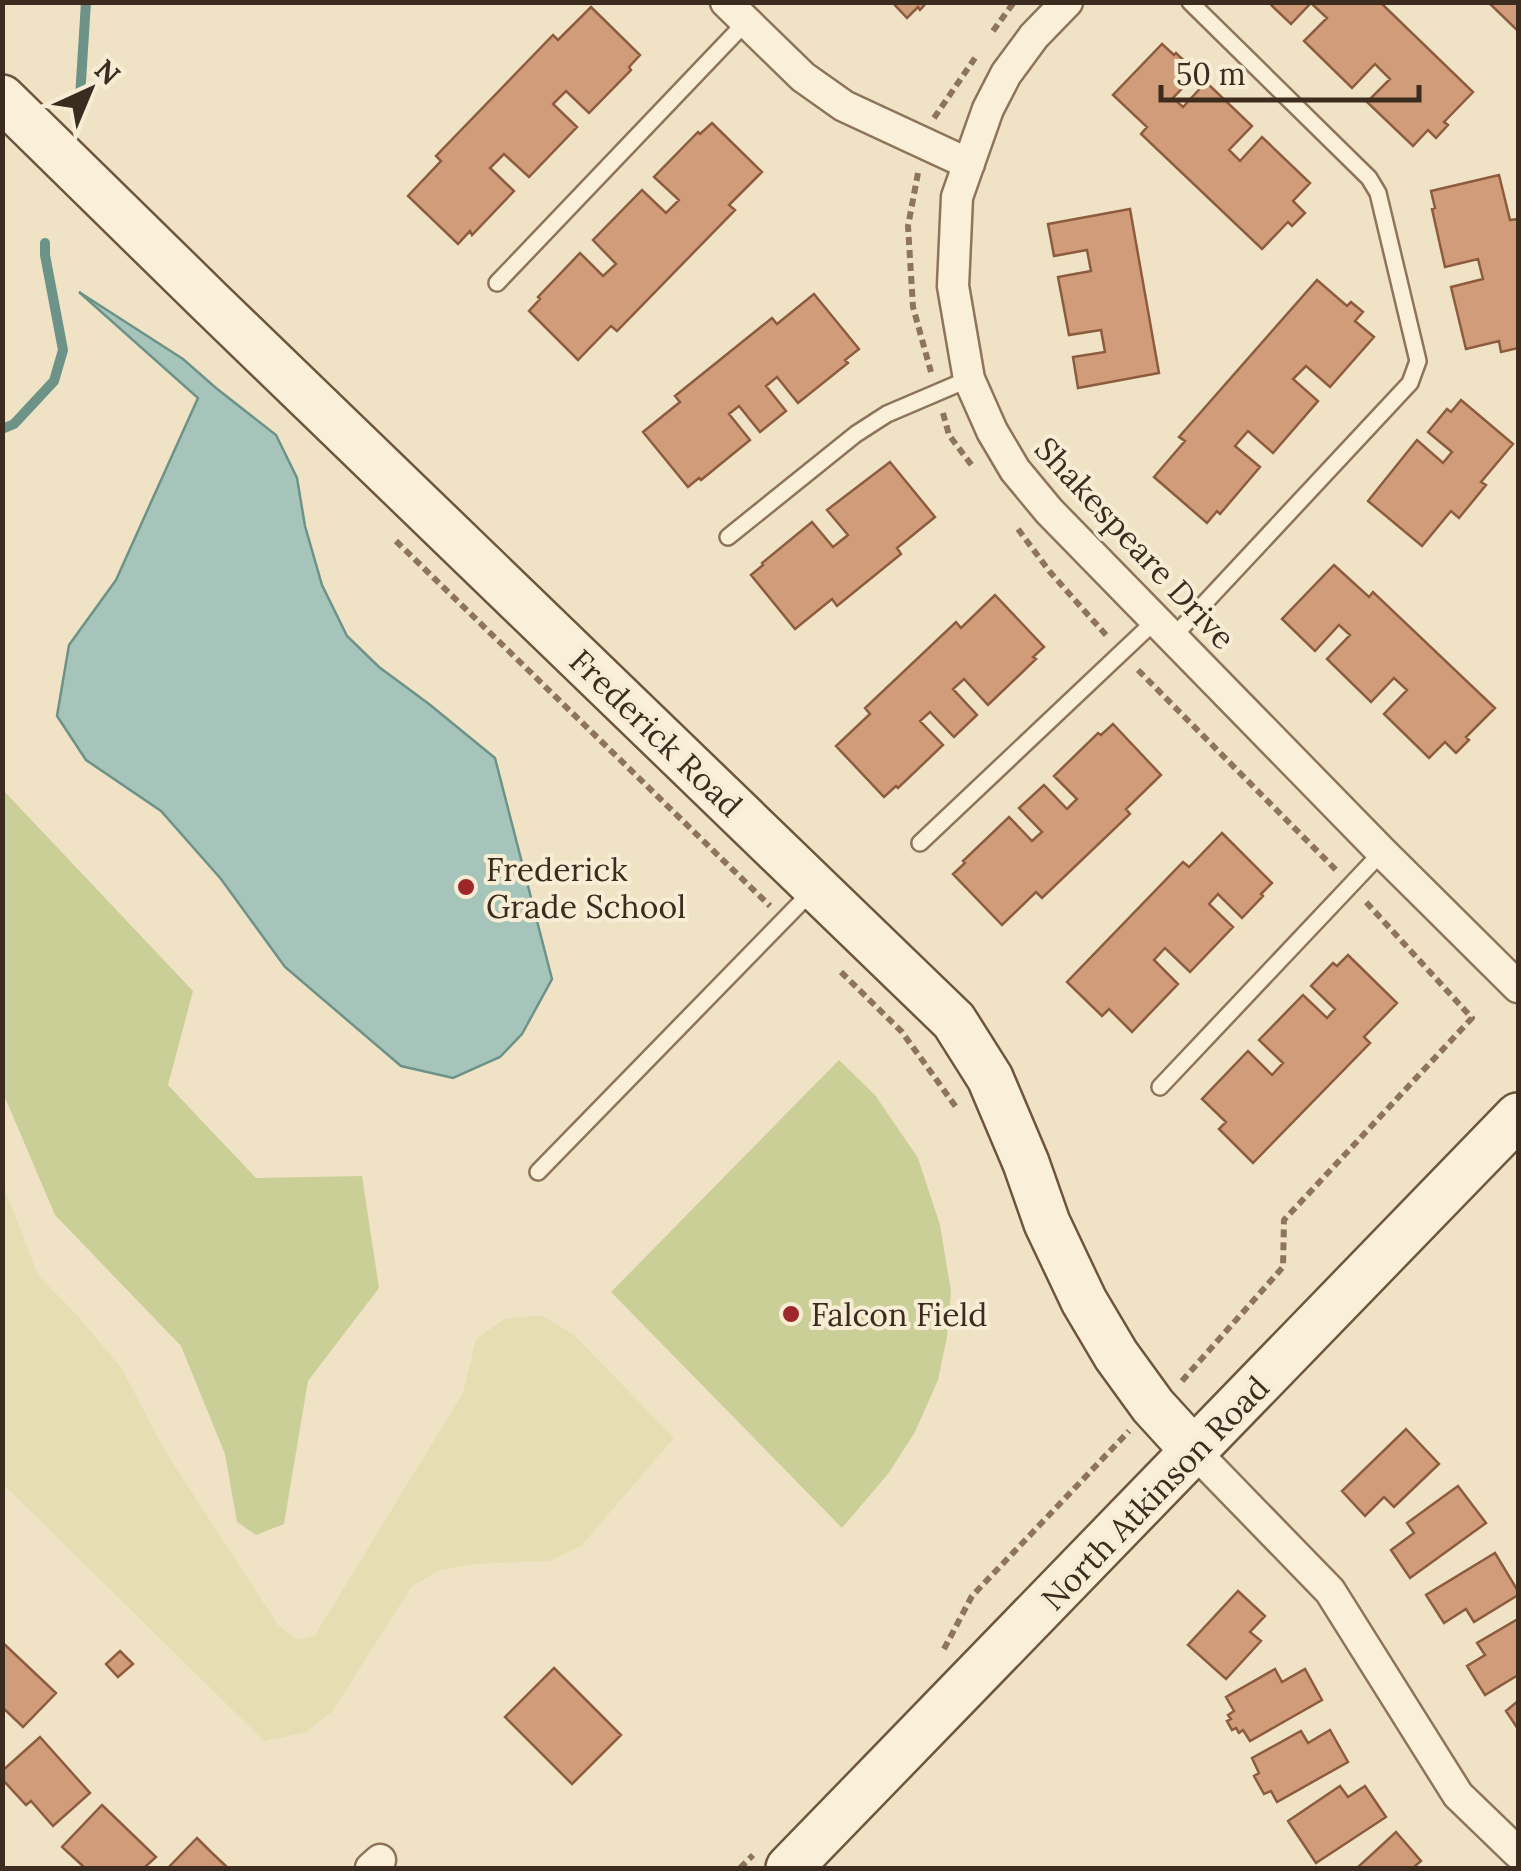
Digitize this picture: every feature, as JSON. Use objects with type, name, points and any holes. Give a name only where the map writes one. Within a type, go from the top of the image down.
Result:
[{"type":"street","name":"Shakespeare Drive","points":[[1066,2],[1006,74],[988,109],[957,197],[954,286],[969,379],[992,432],[1049,511],[1518,987]]},
{"type":"street","points":[[736,12],[803,77],[844,106],[969,164]]},
{"type":"street","name":"Frederick Road","points":[[2,98],[209,301],[801,904],[954,1020],[990,1078],[1047,1222],[1084,1301],[1153,1406],[1195,1452]]},
{"type":"street","name":"North Atkinson Road","points":[[771,1862],[1195,1452],[1518,1116]]},
{"type":"street","points":[[1195,1452],[1330,1591],[1458,1795],[1518,1853]]},
{"type":"lane","points":[[920,844],[1122,652],[1164,629],[1410,383],[1418,361],[1378,193],[1369,178],[1190,2]]},
{"type":"lane","points":[[496,283],[736,12]]},
{"type":"lane","points":[[728,538],[856,434],[887,414],[969,379]]},
{"type":"lane","points":[[1160,1087],[1382,852]]},
{"type":"lane","points":[[538,1172],[801,904]]},
{"type":"path","points":[[989,38],[1014,2]]},
{"type":"path","points":[[978,54],[933,120],[924,143],[908,226],[912,307],[936,392],[949,435],[983,481]]},
{"type":"path","points":[[938,1659],[972,1596],[1153,1406],[1185,1379],[1282,1267],[1284,1220],[1472,1018],[1351,885],[1122,652],[1050,572],[1016,526]]},
{"type":"path","points":[[384,530],[762,899],[801,904]]},
{"type":"path","points":[[835,966],[902,1032],[954,1102],[961,1118]]},
{"type":"path","points":[[740,1868],[771,1862]]},
{"type":"shaded area","points":[[3,1184],[38,1275],[122,1369],[165,1451],[278,1625],[298,1640],[315,1635],[463,1393],[476,1339],[504,1319],[541,1315],[574,1335],[674,1438],[581,1546],[549,1561],[473,1564],[438,1571],[412,1586],[332,1712],[306,1732],[264,1741],[3,1484]]},
{"type":"green space","points":[[3,790],[193,991],[168,1085],[256,1178],[362,1176],[379,1288],[308,1381],[284,1524],[256,1535],[237,1522],[225,1454],[181,1346],[55,1215],[3,1093]]},
{"type":"green space","name":"Falcon Field","points":[[839,1060],[875,1095],[918,1158],[940,1225],[951,1291],[938,1380],[915,1432],[888,1474],[842,1528],[611,1292]]},
{"type":"water","points":[[79,292],[183,359],[276,435],[297,478],[305,526],[322,585],[347,636],[379,667],[495,758],[552,979],[522,1034],[500,1057],[453,1078],[401,1066],[285,967],[221,879],[161,811],[86,760],[57,716],[69,645],[116,580],[198,398]]},
{"type":"building","points":[[892,2],[927,2],[907,18]]},
{"type":"building","points":[[1268,2],[1380,2],[1473,92],[1444,122],[1448,125],[1436,138],[1428,130],[1413,146],[1367,102],[1390,79],[1375,64],[1352,88],[1304,41],[1327,18],[1311,3],[1291,24]]},
{"type":"building","points":[[1488,2],[1518,2],[1518,31]]},
{"type":"building","points":[[591,7],[640,55],[629,67],[631,70],[589,113],[566,91],[553,104],[577,127],[529,177],[504,154],[490,168],[514,191],[472,235],[470,231],[458,244],[408,196],[441,161],[436,156],[553,35],[558,40]]},
{"type":"building","points":[[1162,44],[1197,73],[1173,98],[1183,107],[1206,82],[1252,126],[1229,150],[1240,161],[1262,137],[1310,183],[1293,201],[1305,213],[1292,226],[1288,222],[1262,249],[1141,134],[1147,127],[1113,95]]},
{"type":"building","points":[[712,123],[762,172],[729,205],[735,210],[617,331],[611,326],[578,360],[529,311],[580,253],[603,276],[616,264],[593,240],[642,190],[666,213],[679,200],[654,177]]},
{"type":"building","points":[[1499,175],[1510,220],[1518,219],[1518,348],[1501,352],[1499,341],[1466,349],[1451,287],[1483,279],[1478,259],[1445,267],[1431,191]]},
{"type":"building","points":[[1130,209],[1159,373],[1078,388],[1073,357],[1105,352],[1101,330],[1069,335],[1058,277],[1091,271],[1087,250],[1054,256],[1048,224]]},
{"type":"building","points":[[1317,280],[1347,306],[1351,302],[1363,312],[1355,321],[1374,337],[1330,387],[1306,366],[1293,379],[1318,401],[1273,453],[1248,431],[1235,446],[1260,467],[1220,514],[1217,511],[1207,523],[1154,477],[1185,441],[1179,437]]},
{"type":"building","points":[[814,294],[859,349],[845,360],[848,363],[798,403],[777,377],[766,386],[786,411],[760,432],[739,406],[729,414],[750,440],[688,487],[643,432],[680,402],[675,396],[772,318],[777,324]]},
{"type":"building","points":[[1461,400],[1513,444],[1481,482],[1486,485],[1459,518],[1451,511],[1422,546],[1368,501],[1417,440],[1443,463],[1452,452],[1428,432],[1447,409],[1451,412]]},
{"type":"building","points":[[890,462],[935,517],[897,548],[901,554],[837,606],[832,599],[795,629],[751,575],[812,522],[833,547],[848,535],[827,510]]},
{"type":"building","points":[[1334,565],[1369,597],[1373,592],[1495,708],[1456,753],[1445,742],[1429,758],[1384,714],[1407,690],[1394,678],[1371,702],[1327,659],[1350,635],[1339,625],[1315,651],[1282,619]]},
{"type":"building","points":[[995,595],[1044,647],[988,705],[964,679],[953,689],[977,715],[954,737],[930,712],[920,721],[943,745],[884,797],[836,746],[870,714],[865,708],[956,622],[961,628]]},
{"type":"building","points":[[1113,724],[1161,775],[1126,809],[1130,814],[1042,898],[1036,892],[1002,925],[953,874],[1009,817],[1032,841],[1042,832],[1019,808],[1044,785],[1067,809],[1077,799],[1054,776],[1098,733],[1101,735]]},
{"type":"building","points":[[1222,833],[1272,883],[1242,918],[1218,894],[1209,904],[1233,927],[1190,972],[1165,948],[1154,960],[1178,984],[1132,1032],[1109,1009],[1102,1016],[1067,982],[1183,862],[1189,867]]},
{"type":"building","points":[[1348,955],[1397,1003],[1364,1037],[1370,1043],[1253,1163],[1219,1129],[1226,1122],[1202,1099],[1248,1051],[1272,1075],[1283,1063],[1259,1040],[1303,995],[1327,1018],[1335,1009],[1311,986],[1333,963],[1337,966]]},
{"type":"building","points":[[1406,1429],[1439,1464],[1394,1507],[1384,1497],[1365,1516],[1342,1491]]},
{"type":"building","points":[[1458,1486],[1486,1523],[1410,1578],[1391,1550],[1414,1533],[1407,1523]]},
{"type":"building","points":[[1495,1553],[1518,1595],[1474,1622],[1466,1609],[1444,1623],[1426,1595]]},
{"type":"building","points":[[1238,1591],[1265,1616],[1250,1632],[1261,1641],[1226,1679],[1188,1645]]},
{"type":"building","points":[[1518,1619],[1518,1675],[1485,1695],[1467,1666],[1485,1655],[1477,1643]]},
{"type":"building","points":[[2,1642],[56,1693],[23,1727],[2,1707]]},
{"type":"building","points":[[120,1651],[133,1664],[118,1677],[106,1664]]},
{"type":"building","points":[[554,1668],[621,1735],[572,1784],[505,1717]]},
{"type":"building","points":[[1275,1669],[1282,1682],[1305,1669],[1322,1700],[1250,1741],[1243,1730],[1232,1730],[1227,1721],[1234,1711],[1226,1697]]},
{"type":"building","points":[[1518,1701],[1518,1729],[1506,1711]]},
{"type":"building","points":[[1330,1730],[1348,1762],[1277,1802],[1271,1791],[1264,1794],[1254,1776],[1259,1773],[1252,1758],[1301,1731],[1308,1743]]},
{"type":"building","points":[[40,1737],[90,1793],[53,1826],[31,1801],[26,1805],[2,1779],[2,1771]]},
{"type":"building","points":[[1340,1786],[1348,1797],[1365,1786],[1386,1817],[1316,1863],[1288,1821]]},
{"type":"building","points":[[102,1805],[156,1857],[144,1868],[85,1868],[62,1847]]},
{"type":"building","points":[[1396,1832],[1421,1861],[1413,1868],[1357,1868]]},
{"type":"building","points":[[197,1838],[211,1852],[228,1868],[168,1868]]},
{"type":"waterway","points":[[80,97],[86,2]]},
{"type":"waterway","points":[[2,429],[14,424],[54,381],[63,350],[45,243]]},
{"type":"place","name":"Frederick Grade School","points":[[466,887]]},
{"type":"place","name":"Falcon Field","points":[[791,1314]]}]
